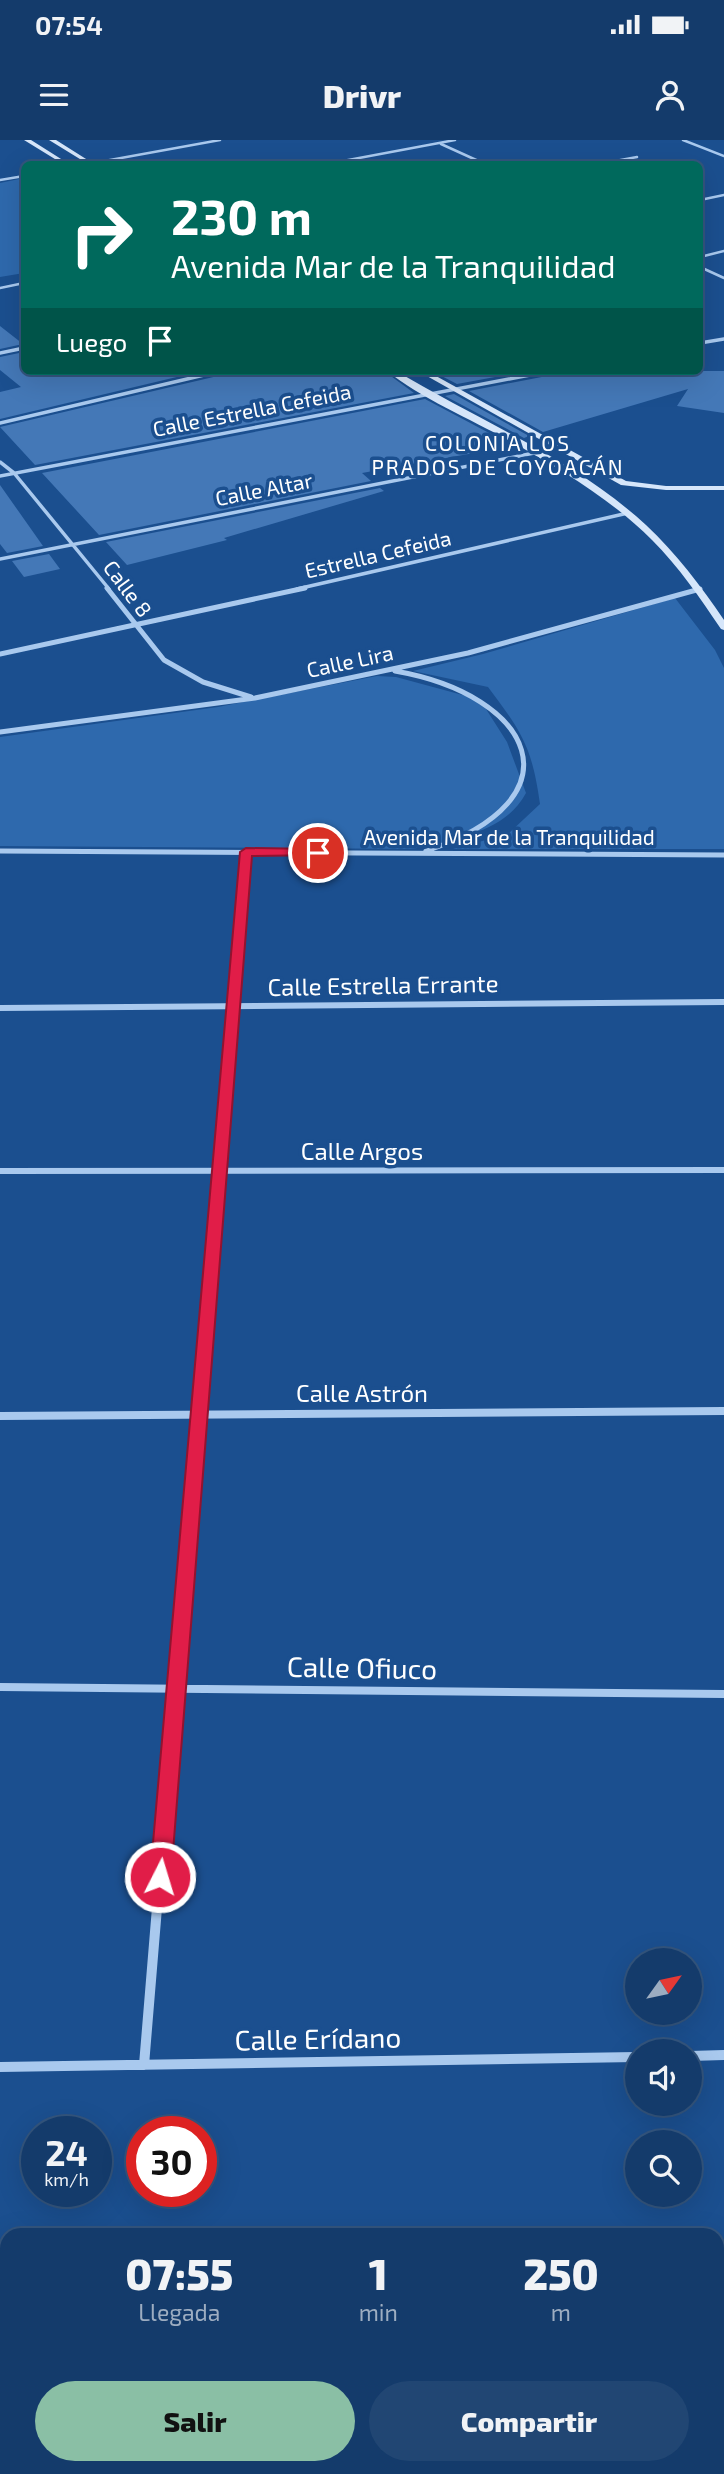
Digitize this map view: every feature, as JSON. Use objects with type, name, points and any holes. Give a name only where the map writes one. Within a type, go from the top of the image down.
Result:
[{"type":"street","points":[[27,140],[61,161]]},
{"type":"street","points":[[52,140],[85,161]]},
{"type":"street","points":[[106,161],[220,140]]},
{"type":"street","points":[[433,140],[479,161]]},
{"type":"street","points":[[343,161],[455,140]]},
{"type":"street","points":[[683,140],[724,156]]},
{"type":"street","points":[[716,152],[724,149]]},
{"type":"street","points":[[615,161],[637,157]]},
{"type":"street","points":[[0,180],[21,176]]},
{"type":"street","points":[[703,199],[724,195]]},
{"type":"street","points":[[703,256],[724,251]]},
{"type":"street","points":[[703,268],[724,278]]},
{"type":"street","points":[[0,288],[21,284]]},
{"type":"street","points":[[703,342],[724,339]]},
{"type":"street","points":[[0,354],[21,349]]},
{"type":"street","points":[[0,424],[204,375]]},
{"type":"street","points":[[397,375],[600,492],[628,513],[662,544],[700,589],[724,627]]},
{"type":"street","points":[[428,375],[620,489]]},
{"type":"street","name":"Calle Estrella Cefeida","points":[[0,476],[530,375]]},
{"type":"street","name":"Calle Altar","points":[[0,559],[534,453]]},
{"type":"street","name":"Calle 8","points":[[0,462],[14,473],[72,543],[164,660],[203,682],[255,698]]},
{"type":"street","points":[[600,492],[620,489],[724,488]]},
{"type":"street","name":"Estrella Cefeida","points":[[135,626],[628,513]]},
{"type":"street","name":"Calle Lira","points":[[0,732],[255,698],[468,653],[700,589]]},
{"type":"street","points":[[0,654],[135,626]]},
{"type":"street","points":[[390,670],[454,686],[488,704],[512,728],[524,755],[522,781],[516,794],[494,819],[460,839],[415,853]]},
{"type":"street","name":"Avenida Mar de la Tranquilidad","points":[[0,851],[724,855]]},
{"type":"street","points":[[144,2065],[246,852]]},
{"type":"street","name":"Calle Estrella Errante","points":[[0,1008],[724,1002]]},
{"type":"street","name":"Calle Argos","points":[[0,1171],[724,1170]]},
{"type":"street","name":"Calle Astrón","points":[[0,1416],[724,1411]]},
{"type":"street","name":"Calle Ofiuco","points":[[0,1687],[724,1694]]},
{"type":"street","points":[[702,2056],[724,2055]]},
{"type":"street","name":"Calle Erídano","points":[[0,2067],[625,2057]]},
{"type":"shaded area","points":[[21,179],[21,274],[0,277],[0,183]]},
{"type":"shaded area","points":[[675,598],[715,650],[724,668],[724,849],[453,849],[508,834],[540,804],[533,768],[524,741],[488,687],[413,671],[483,654]]},
{"type":"shaded area","points":[[377,676],[396,677],[470,697],[486,709],[507,742],[526,793],[517,807],[491,826],[476,833],[412,849],[0,846],[0,737],[218,707]]},
{"type":"building","points":[[0,326],[21,344],[0,349]]},
{"type":"building","points":[[21,353],[21,375],[185,375],[0,419],[0,392],[21,387],[0,370],[0,357]]},
{"type":"building","points":[[703,371],[724,371],[724,413],[677,406],[688,389],[543,432],[469,391],[552,375],[703,375]]},
{"type":"building","points":[[222,375],[389,375],[414,393],[35,465],[0,427]]},
{"type":"building","points":[[440,375],[506,375],[457,384]]},
{"type":"building","points":[[454,394],[529,436],[524,438],[445,396]]},
{"type":"building","points":[[425,399],[508,443],[474,453],[362,473],[371,481],[99,535],[42,473]]},
{"type":"building","points":[[0,485],[43,546],[7,553],[0,544]]},
{"type":"building","points":[[380,488],[384,491],[224,538],[227,540],[127,565],[106,542]]},
{"type":"building","points":[[49,554],[60,569],[24,577],[12,561]]},
{"type":"district","name":"COLONIA LOS PRADOS DE COYOACÁN","points":[[498,456]]},
{"type":"route","points":[[160,1877],[246,852],[318,853]]}]
